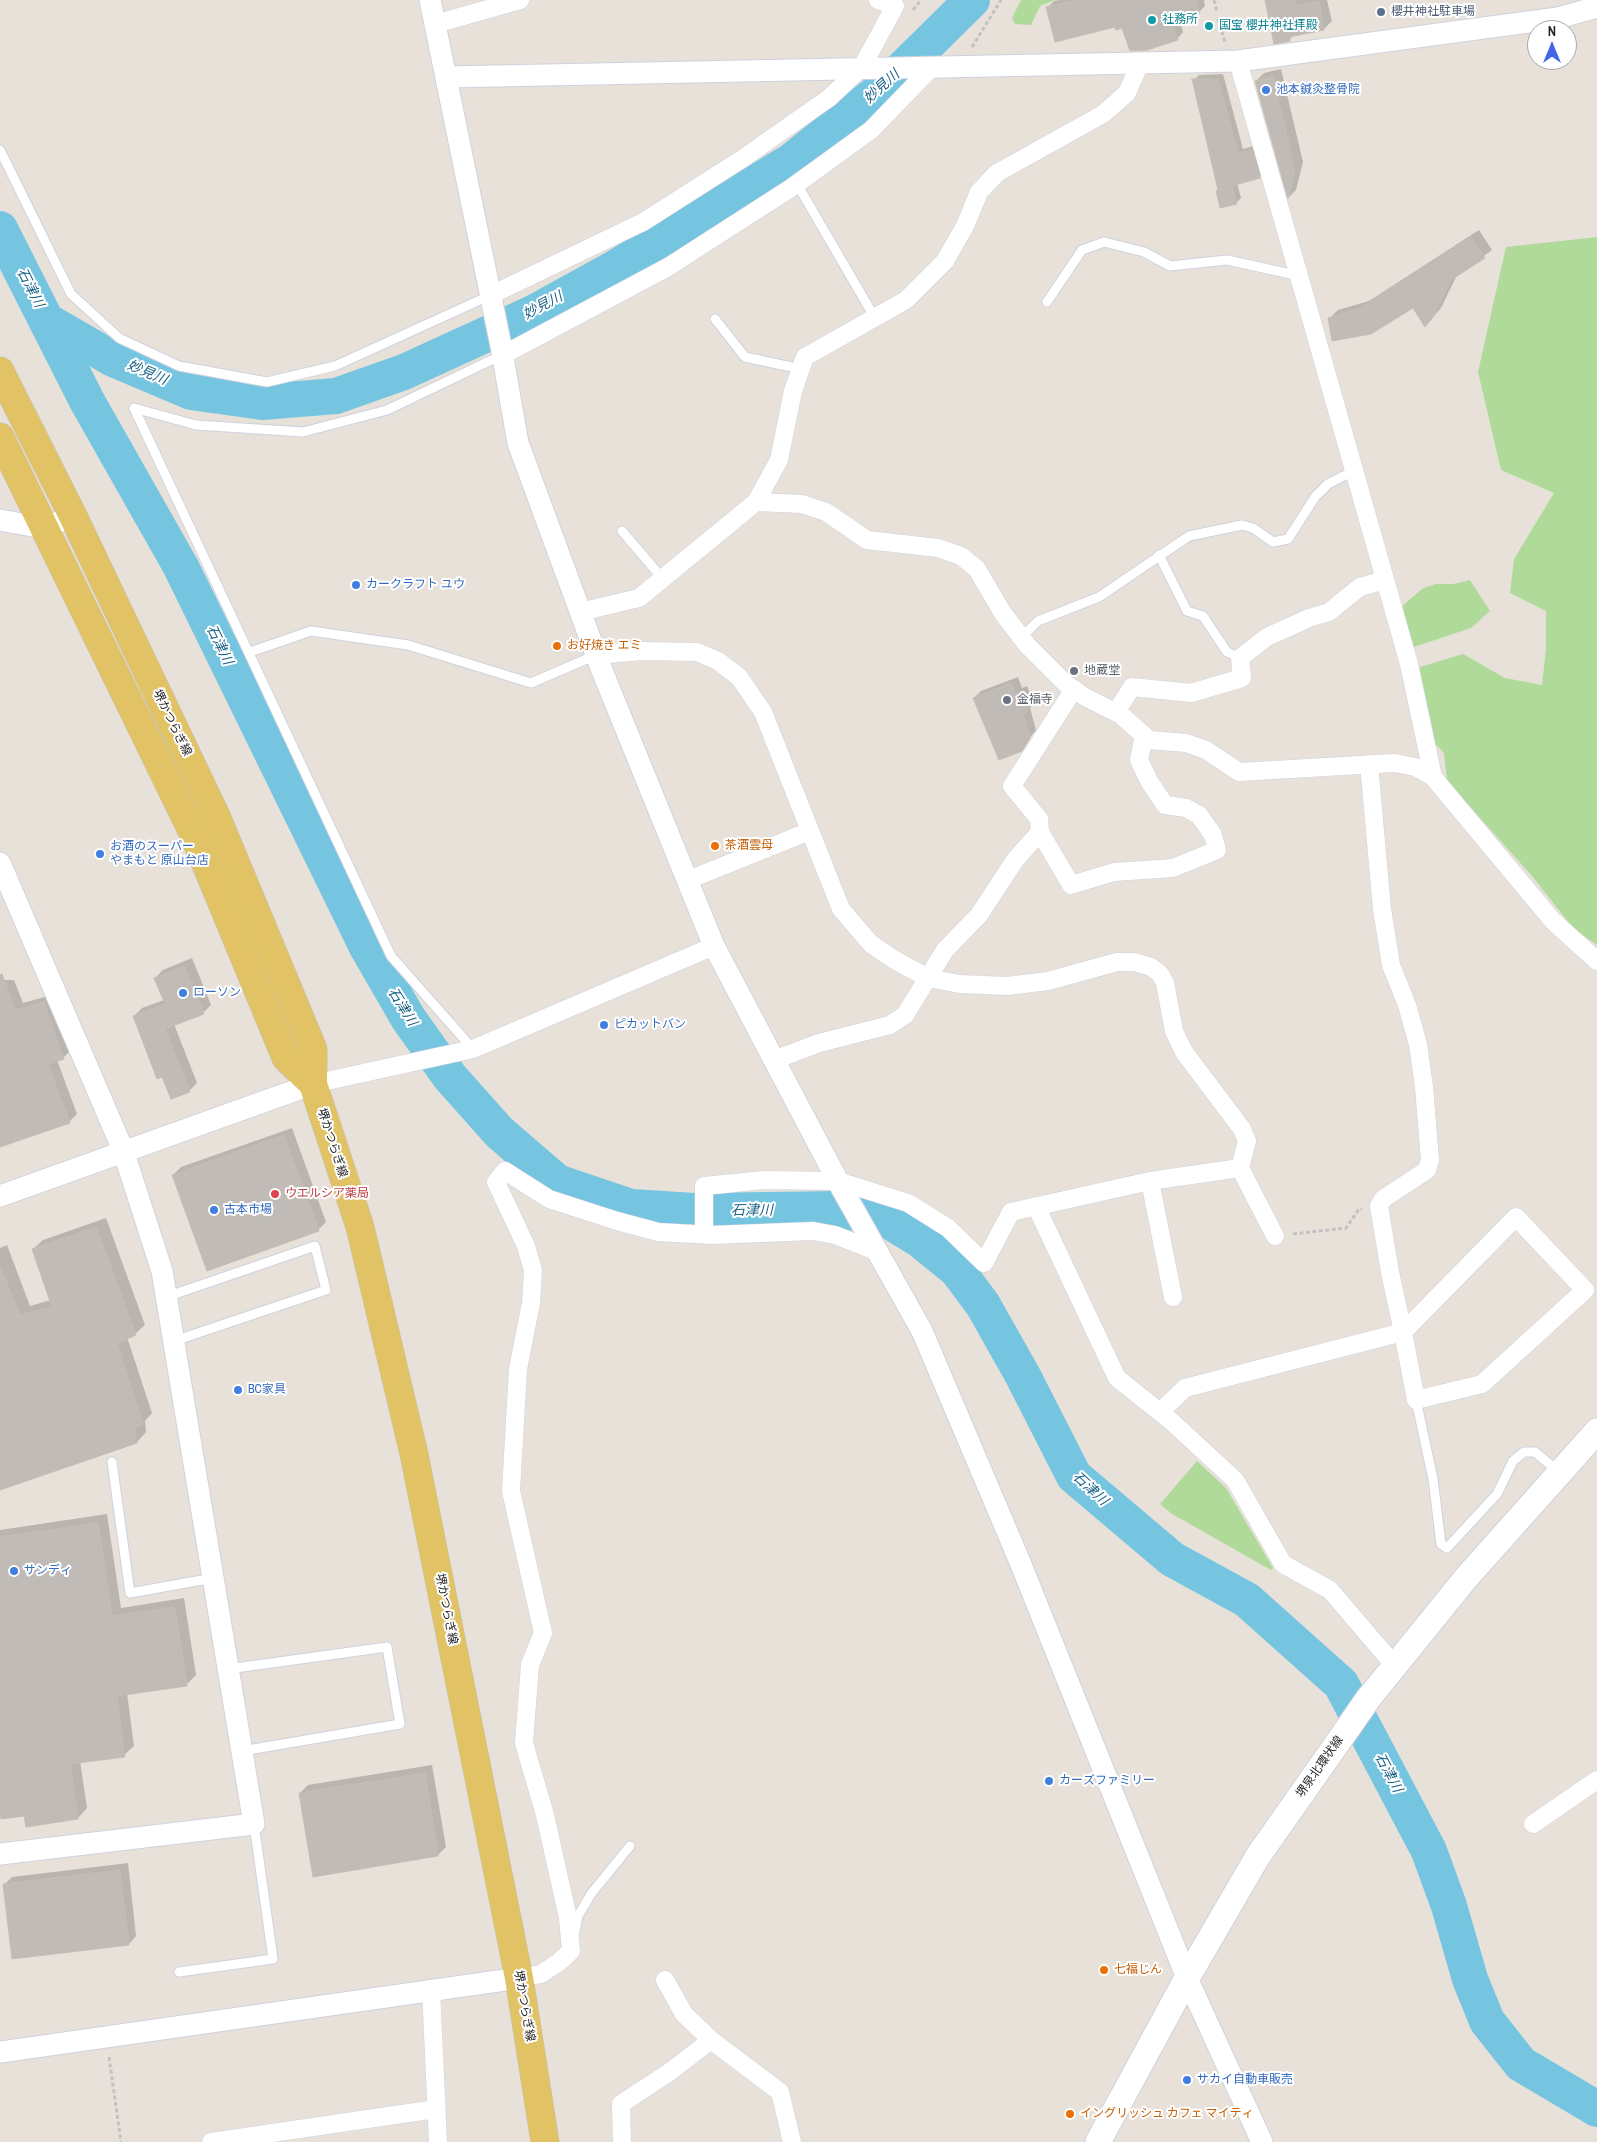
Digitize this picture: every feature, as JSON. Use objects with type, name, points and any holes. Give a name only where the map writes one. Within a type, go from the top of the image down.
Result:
[{"type":"main road","name":"堺かつらぎ線","points":[[0,371],[73,516],[217,818],[313,1049],[313,1084],[360,1226],[414,1454],[519,1978],[545,2142]]},
{"type":"main road","name":"堺かつらぎ線","points":[[0,437],[193,833],[286,1058],[313,1084]]},
{"type":"main road","name":"堺泉北環状線","points":[[1098,2142],[1187,1978],[1258,1856],[1336,1744],[1368,1699],[1466,1578],[1597,1431]]},
{"type":"street","points":[[430,0],[492,298],[518,443],[596,655],[714,946],[874,1249],[922,1332],[1020,1562],[1187,1978],[1262,2142]]},
{"type":"street","points":[[435,24],[520,0]]},
{"type":"street","points":[[492,298],[643,222],[742,160],[829,98],[865,67],[898,3],[878,0]]},
{"type":"street","points":[[446,77],[1140,62],[1232,56],[1558,18],[1597,7]]},
{"type":"street","points":[[1232,56],[1300,276],[1386,580],[1409,664],[1432,777]]},
{"type":"street","points":[[580,612],[639,598],[756,502],[779,460],[793,391],[805,357],[906,300],[945,261],[965,226],[979,192],[998,173],[1104,114],[1127,93],[1140,62]]},
{"type":"street","points":[[502,350],[668,267],[797,184],[871,130],[930,67]]},
{"type":"street","points":[[756,502],[802,504],[826,512],[867,540],[938,548],[961,556],[977,569],[1002,612],[1065,684],[1116,712],[1149,740],[1186,743],[1206,750],[1239,772],[1395,763],[1415,767],[1432,777],[1553,921],[1597,961]]},
{"type":"street","points":[[0,520],[44,528],[73,516]]},
{"type":"street","points":[[1116,712],[1132,687],[1192,693],[1242,678],[1240,658],[1267,637],[1308,618],[1329,612],[1360,586],[1386,580]]},
{"type":"street","points":[[596,655],[642,651],[697,652],[718,661],[739,677],[750,691],[762,712],[841,909],[871,944],[893,960],[928,978],[960,984],[1008,986],[1048,981],[1117,962],[1135,962],[1151,967],[1160,974],[1166,983],[1174,1031],[1184,1052],[1247,1141],[1246,1152],[1240,1168],[1275,1236]]},
{"type":"street","points":[[1074,690],[1012,786],[1039,819],[1040,832],[1071,885],[1114,872],[1173,868],[1217,850],[1213,834],[1199,815],[1186,808],[1166,805],[1149,781],[1139,760],[1144,735]]},
{"type":"street","points":[[1160,1412],[1185,1388],[1403,1332],[1516,1217],[1585,1290],[1482,1384],[1416,1400],[1403,1332],[1379,1206],[1383,1199],[1427,1170],[1430,1160],[1424,1087],[1418,1044],[1407,1005],[1391,965],[1382,909],[1369,764]]},
{"type":"street","points":[[688,880],[810,831]]},
{"type":"street","points":[[774,1060],[819,1043],[890,1025],[905,1015],[945,950],[979,915],[1015,860],[1040,832]]},
{"type":"street","points":[[0,863],[123,1150],[162,1271],[254,1824],[0,1854]]},
{"type":"street","points":[[0,1196],[123,1150],[313,1084],[466,1050],[714,946]]},
{"type":"street","points":[[704,1234],[704,1186],[764,1180],[840,1184],[908,1203],[948,1228],[984,1263],[1011,1212],[1150,1181],[1240,1168]]},
{"type":"street","points":[[0,2052],[519,1978],[541,1974],[571,1951],[568,1918],[545,1815],[524,1743],[530,1665],[542,1633],[511,1491],[518,1368],[531,1303],[533,1270],[526,1246],[496,1182],[506,1171],[550,1200],[658,1232],[704,1234],[813,1231],[835,1235],[874,1249]]},
{"type":"street","points":[[1150,1181],[1173,1297]]},
{"type":"street","points":[[1036,1206],[1117,1378],[1160,1412],[1235,1480],[1282,1564],[1330,1590],[1395,1666]]},
{"type":"street","points":[[1533,1824],[1597,1780]]},
{"type":"street","points":[[665,1980],[684,2014],[710,2040],[780,2092],[792,2142]]},
{"type":"street","points":[[431,1990],[438,2142]]},
{"type":"street","points":[[622,2142],[621,2104],[671,2071],[710,2040]]},
{"type":"street","points":[[211,2142],[436,2109]]},
{"type":"lane","points":[[0,150],[71,294],[119,338],[180,366],[267,382],[335,366],[492,298]]},
{"type":"lane","points":[[797,184],[876,318]]},
{"type":"lane","points":[[1047,302],[1082,250],[1104,242],[1144,252],[1170,266],[1228,260],[1300,276]]},
{"type":"lane","points":[[715,319],[744,357],[801,369]]},
{"type":"lane","points":[[466,1050],[392,956],[134,408],[196,426],[304,432],[387,410],[502,350]]},
{"type":"lane","points":[[1022,637],[1038,621],[1099,597],[1189,536],[1242,525],[1253,528],[1273,542],[1288,539],[1315,497],[1328,484],[1355,470]]},
{"type":"lane","points":[[622,531],[663,578]]},
{"type":"lane","points":[[1158,556],[1187,611],[1203,616],[1228,652],[1240,658]]},
{"type":"lane","points":[[250,652],[311,631],[408,645],[531,684],[596,655]]},
{"type":"lane","points":[[166,1297],[314,1246],[326,1290],[174,1341]]},
{"type":"lane","points":[[1416,1400],[1432,1480],[1441,1544],[1448,1548],[1497,1494],[1513,1462],[1524,1452],[1536,1452],[1560,1473]]},
{"type":"lane","points":[[112,1462],[130,1593],[213,1578]]},
{"type":"lane","points":[[228,1669],[387,1647],[400,1724],[242,1751]]},
{"type":"lane","points":[[179,1972],[273,1959],[254,1824]]},
{"type":"lane","points":[[571,1951],[578,1916],[591,1894],[630,1846]]},
{"type":"path","points":[[960,66],[1000,0]]},
{"type":"path","points":[[1214,0],[1217,12]]},
{"type":"path","points":[[1218,19],[1232,56]]},
{"type":"path","points":[[1275,1236],[1346,1228],[1359,1210],[1379,1206]]},
{"type":"path","points":[[105,2037],[121,2142]]},
{"type":"green space","points":[[1021,0],[1055,0],[1040,6],[1031,25],[1015,24],[1012,18]]},
{"type":"green space","points":[[1597,237],[1597,945],[1573,928],[1532,876],[1447,781],[1444,753],[1429,737],[1416,671],[1420,667],[1463,654],[1505,678],[1542,685],[1546,649],[1546,611],[1510,593],[1514,559],[1554,493],[1501,470],[1478,372],[1506,247]]},
{"type":"green space","points":[[1470,580],[1490,611],[1471,628],[1411,648],[1400,608],[1422,589],[1435,584],[1453,584]]},
{"type":"green space","points":[[1197,1461],[1226,1488],[1273,1568],[1271,1570],[1172,1514],[1160,1504]]},
{"type":"building","points":[[1075,0],[1196,0],[1200,13],[1172,23],[1178,40],[1147,50],[1130,51],[1122,28],[1116,30],[1115,27],[1055,42],[1046,7]]},
{"type":"building","points":[[1265,0],[1295,0],[1296,5],[1319,1],[1324,30],[1289,37],[1290,41],[1274,44]]},
{"type":"building","points":[[1273,76],[1295,171],[1288,199],[1255,81]]},
{"type":"building","points":[[1192,79],[1218,79],[1238,153],[1252,149],[1260,178],[1218,190]]},
{"type":"building","points":[[1232,187],[1237,204],[1220,208],[1216,191]]},
{"type":"building","points":[[1471,237],[1485,258],[1451,280],[1433,317],[1425,327],[1413,308],[1371,334],[1332,341],[1328,318],[1360,308]]},
{"type":"building","points":[[1011,683],[1015,694],[1020,692],[1028,712],[1023,714],[1030,738],[1022,751],[999,760],[973,698]]},
{"type":"building","points":[[184,966],[204,1014],[165,1029],[190,1092],[171,1099],[162,1077],[157,1079],[133,1016],[165,1004],[154,978]]},
{"type":"building","points":[[2,974],[15,1010],[44,1002],[64,1059],[48,1064],[70,1123],[0,1147],[0,975]]},
{"type":"building","points":[[284,1135],[319,1231],[207,1271],[172,1175]]},
{"type":"building","points":[[96,1227],[136,1335],[117,1343],[143,1424],[135,1428],[137,1443],[0,1490],[0,1266],[20,1315],[52,1307],[32,1249]]},
{"type":"building","points":[[98,1523],[112,1616],[175,1607],[187,1686],[117,1696],[125,1757],[70,1764],[78,1819],[26,1827],[24,1816],[1,1819],[0,1811],[0,1537]]},
{"type":"building","points":[[425,1773],[438,1856],[313,1877],[299,1793]]},
{"type":"building","points":[[120,1870],[129,1945],[12,1959],[3,1884]]},
{"type":"waterway","name":"妙見川","points":[[49,322],[113,359],[191,392],[262,402],[336,396],[404,372],[535,312],[615,268],[790,162],[884,87],[972,0]]},
{"type":"waterway","name":"石津川","points":[[0,229],[87,401],[181,567],[367,947],[408,1018],[450,1077],[499,1132],[557,1182],[631,1207],[694,1211],[837,1209],[889,1221],[920,1240],[957,1270],[983,1305],[1023,1376],[1074,1476],[1172,1559],[1247,1600],[1341,1684],[1429,1851],[1449,1906],[1470,1979],[1487,2021],[1521,2064],[1597,2109]]},
{"type":"place","name":"櫻井神社駐車場","points":[[1381,12]]},
{"type":"place","name":"社務所","points":[[1152,20]]},
{"type":"place","name":"国宝 櫻井神社拝殿","points":[[1209,26]]},
{"type":"place","name":"池本鍼灸整骨院","points":[[1266,90]]},
{"type":"place","name":"カークラフト ユウ","points":[[356,585]]},
{"type":"place","name":"お好焼き エミ","points":[[557,646]]},
{"type":"place","name":"地蔵堂","points":[[1074,671]]},
{"type":"place","name":"金福寺","points":[[1007,700]]},
{"type":"place","name":"茶酒雲母","points":[[715,846]]},
{"type":"place","name":"お酒のスーパー やまもと 原山台店","points":[[100,854]]},
{"type":"place","name":"ローソン","points":[[183,993]]},
{"type":"place","name":"ピカットバン","points":[[604,1025]]},
{"type":"place","name":"ウエルシア薬局","points":[[275,1194]]},
{"type":"place","name":"古本市場","points":[[214,1210]]},
{"type":"place","name":"BC家具","points":[[238,1390]]},
{"type":"place","name":"サンディ","points":[[14,1571]]},
{"type":"place","name":"カーズファミリー","points":[[1049,1781]]},
{"type":"place","name":"七福じん","points":[[1104,1970]]},
{"type":"place","name":"サカイ自動車販売","points":[[1187,2080]]},
{"type":"place","name":"イングリッシュ カフェ マイティ","points":[[1070,2114]]}]
